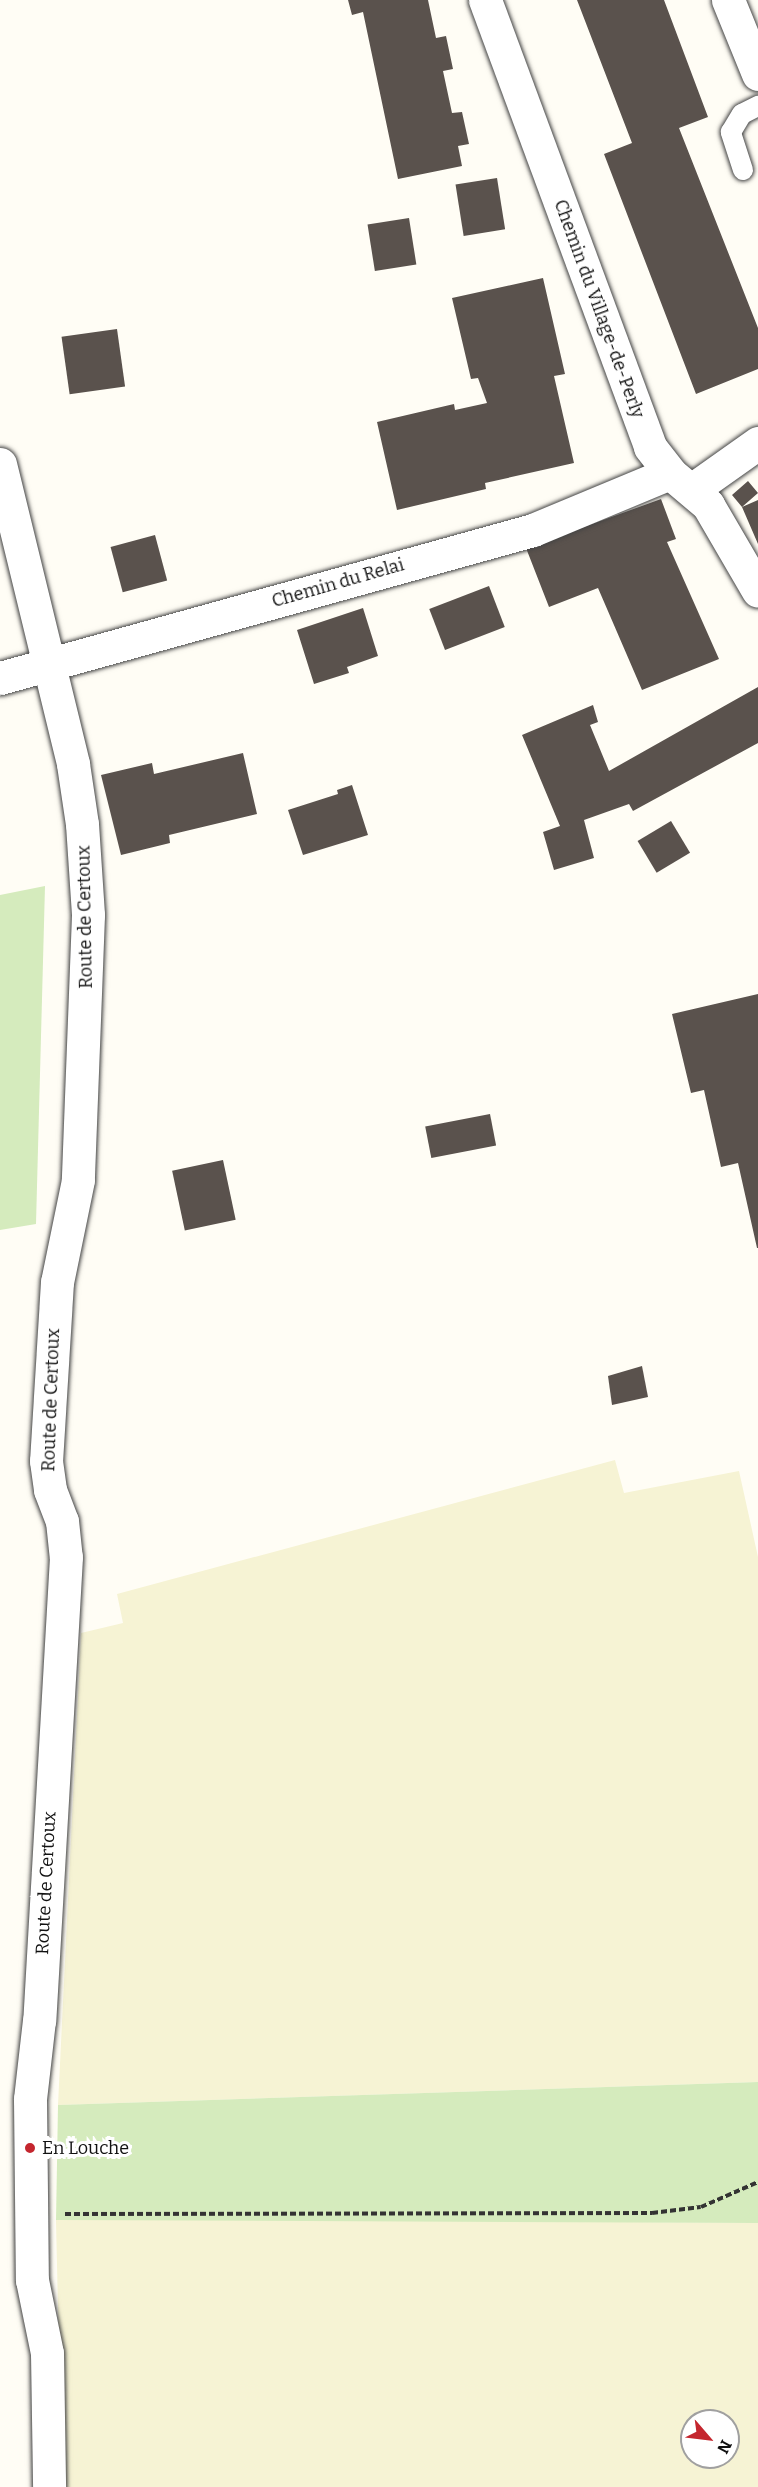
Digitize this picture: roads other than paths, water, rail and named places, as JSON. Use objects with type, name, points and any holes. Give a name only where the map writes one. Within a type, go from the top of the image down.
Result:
[{"type":"street","name":"Chemin du Village-de-Perly","points":[[486,0],[650,447],[708,505],[758,591]]},
{"type":"street","points":[[728,0],[758,74]]},
{"type":"street","name":"Chemin du Relai","points":[[0,678],[533,530],[682,481],[758,443]]},
{"type":"street","name":"Route de Certoux","points":[[0,464],[73,764],[82,824],[88,952],[78,1180],[57,1282],[46,1461],[50,1490],[62,1521],[66,1557],[39,2020],[30,2099],[33,2293],[47,2353],[50,2487]]},
{"type":"lane","points":[[743,170],[731,132],[742,114],[758,106]]},
{"type":"place","name":"En Louche","points":[[30,2148]]}]
